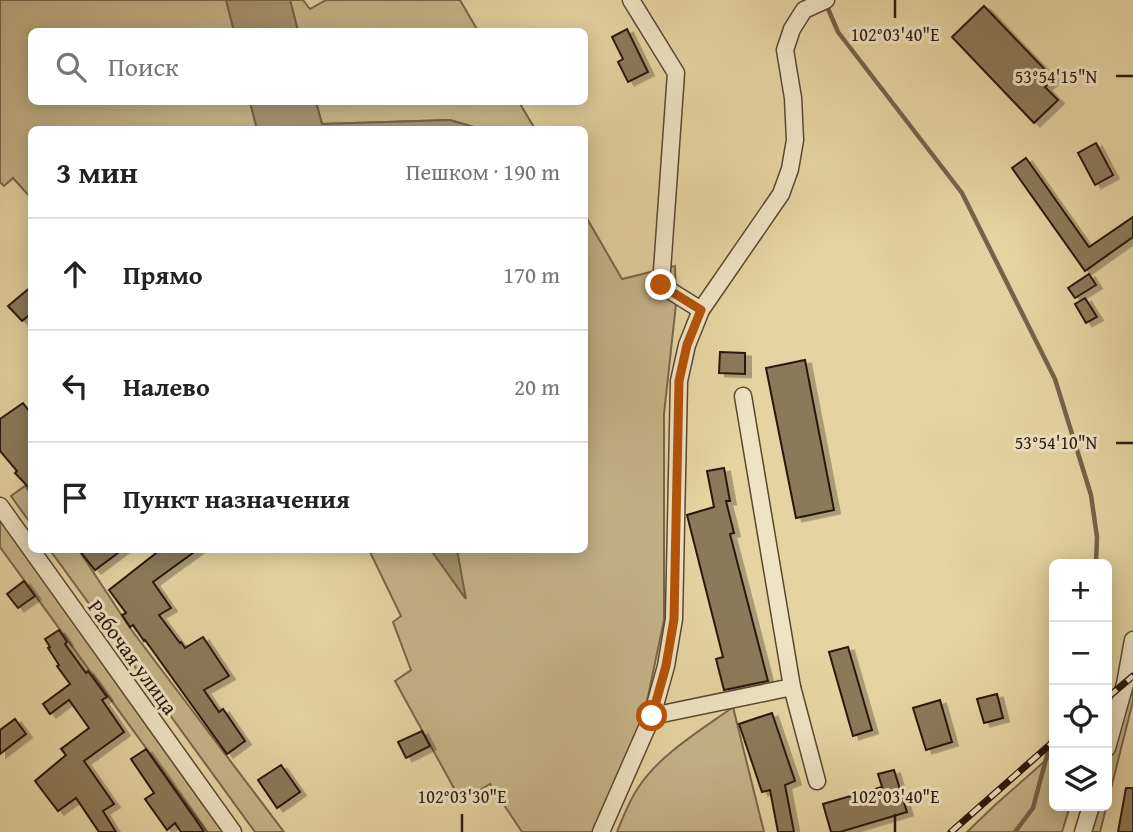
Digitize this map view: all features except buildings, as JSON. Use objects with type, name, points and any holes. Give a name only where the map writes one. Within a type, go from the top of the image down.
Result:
[{"type":"street","points":[[631,0],[676,73],[661,285],[701,310]]},
{"type":"street","points":[[601,832],[652,716],[666,666],[674,619],[679,381],[687,345],[701,310],[781,194],[790,169],[795,140],[793,98],[785,50],[792,29],[804,10],[826,0]]},
{"type":"street","points":[[743,396],[792,687],[817,781]]},
{"type":"street","name":"Рабочая улица","points":[[0,506],[28,545]]},
{"type":"street","name":"Рабочая улица","points":[[34,553],[233,832]]},
{"type":"street","points":[[1112,730],[1125,684],[1133,640]]},
{"type":"street","points":[[652,716],[792,687]]},
{"type":"street","points":[[1083,832],[1089,811]]},
{"type":"shaded area","points":[[0,0],[226,0],[233,28],[28,28],[28,105],[251,105],[256,126],[28,126],[28,195],[13,178],[4,186],[0,182]]},
{"type":"shaded area","points":[[290,0],[303,0],[310,9],[326,0],[460,0],[476,28],[297,28]]},
{"type":"shaded area","points":[[317,105],[521,105],[533,126],[470,126],[450,120],[322,124]]},
{"type":"shaded area","points":[[588,220],[622,279],[675,266],[676,304],[664,414],[664,620],[642,725],[595,832],[522,832],[490,784],[461,801],[395,681],[411,670],[393,622],[401,616],[370,553],[433,553],[465,598],[458,553],[588,553]]},
{"type":"shaded area","points":[[25,486],[28,490],[28,520],[11,496]]},
{"type":"shaded area","points":[[0,520],[225,832],[207,832],[0,547]]},
{"type":"shaded area","points":[[52,553],[81,553],[130,628],[284,832],[255,832]]},
{"type":"shaded area","points":[[1133,667],[1133,701],[1112,784],[1112,732]]},
{"type":"shaded area","points":[[733,707],[764,832],[617,832],[635,793],[657,765],[681,744]]},
{"type":"shaded area","points":[[1049,757],[1049,811],[1068,811],[1062,832],[967,832]]},
{"type":"shaded area","points":[[1089,811],[1106,811],[1100,832],[1085,832]]},
{"type":"water","points":[[226,0],[290,0],[297,28],[233,28]]},
{"type":"water","points":[[251,105],[317,105],[322,124],[450,120],[470,126],[256,126]]},
{"type":"water","points":[[433,553],[458,553],[466,599]]},
{"type":"waterway","points":[[826,4],[838,32],[962,193],[1055,379],[1091,495],[1097,537],[1096,559]]},
{"type":"waterway","points":[[1015,832],[1033,808],[1049,748]]},
{"type":"railway","points":[[1112,694],[1133,676]]},
{"type":"railway","points":[[951,832],[1049,745]]},
{"type":"route","points":[[652,716],[666,666],[674,619],[679,381],[687,345],[701,310],[661,285]]}]
